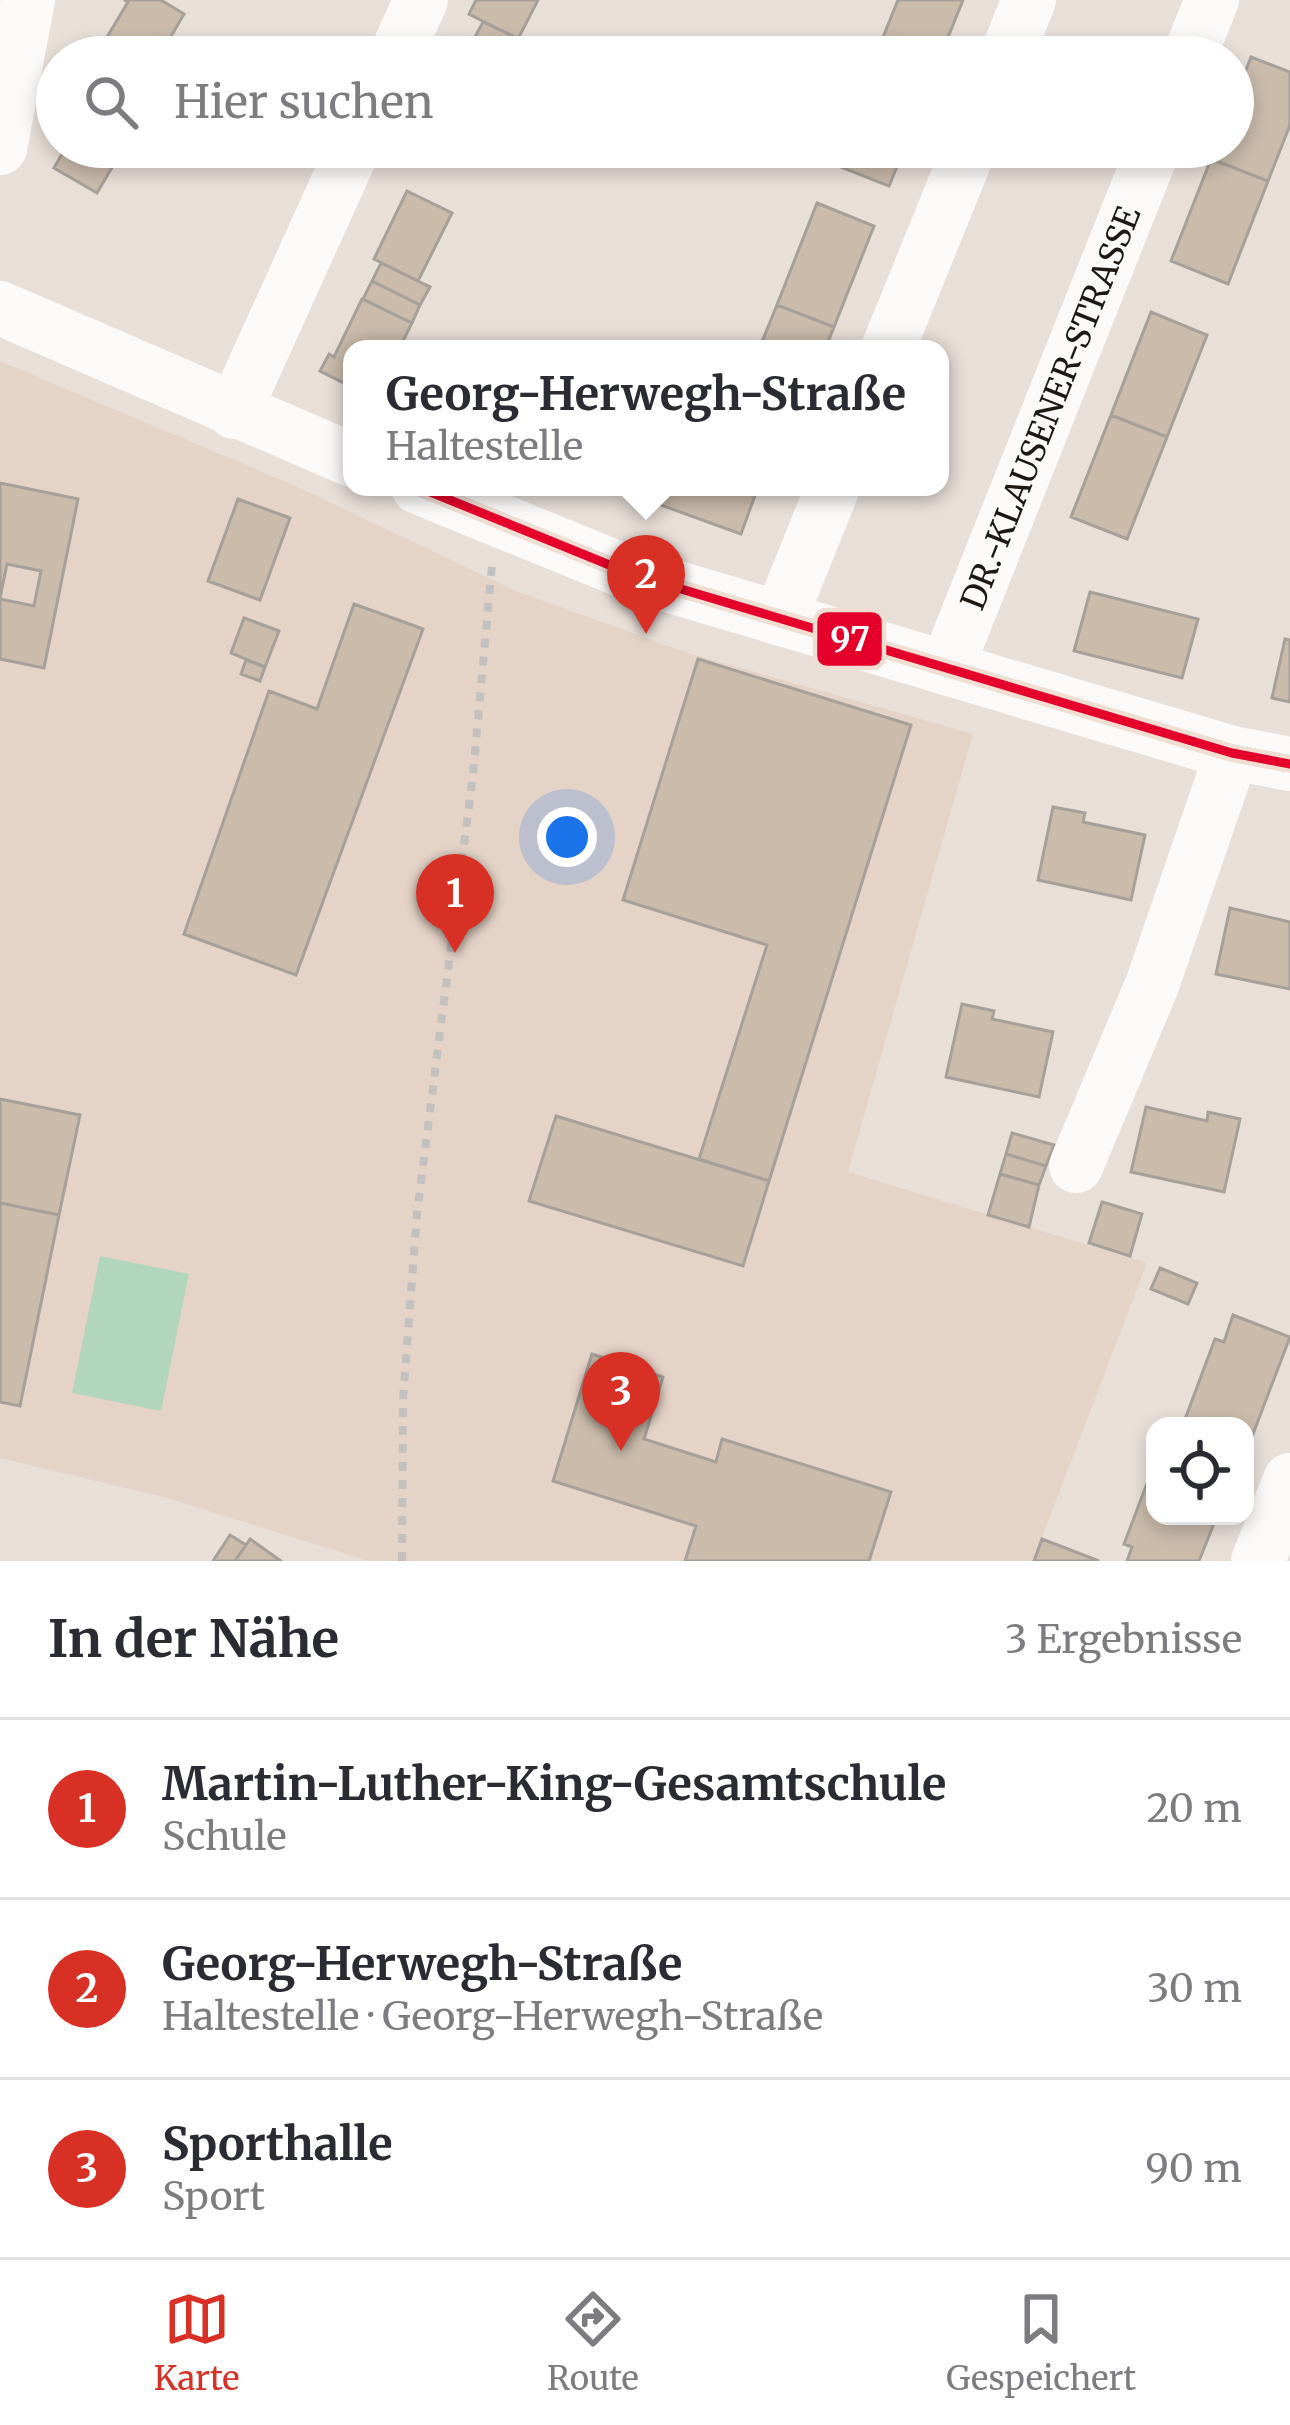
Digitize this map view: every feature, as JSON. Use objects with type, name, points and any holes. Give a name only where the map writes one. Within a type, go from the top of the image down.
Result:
[{"type":"street","points":[[0,148],[28,0]]},
{"type":"street","points":[[405,36],[421,0]]},
{"type":"street","points":[[1014,36],[1029,0]]},
{"type":"street","points":[[1197,36],[1212,0]]},
{"type":"street","points":[[234,412],[344,168]]},
{"type":"street","points":[[892,340],[961,168]]},
{"type":"street","name":"DR.-KLAUSENER-STRASSE","points":[[947,667],[1146,168]]},
{"type":"street","points":[[0,308],[343,456]]},
{"type":"street","points":[[440,496],[634,575],[1232,753],[1290,764]]},
{"type":"street","points":[[779,619],[828,496]]},
{"type":"street","points":[[1076,1166],[1152,985],[1232,753]]},
{"type":"street","points":[[1272,1546],[1290,1480]]},
{"type":"path","points":[[402,1561],[403,1400],[417,1213],[472,774],[496,519]]},
{"type":"shaded area","points":[[0,361],[298,487],[516,591],[688,653],[973,734],[848,1172],[1147,1263],[1033,1561],[369,1561],[167,1498],[0,1458]]},
{"type":"green space","points":[[100,1256],[189,1274],[161,1411],[72,1393]]},
{"type":"building","points":[[124,0],[161,0],[184,14],[171,36],[108,36],[128,2]]},
{"type":"building","points":[[476,0],[538,0],[520,36],[469,14]]},
{"type":"building","points":[[898,0],[963,0],[948,36],[883,36]]},
{"type":"building","points":[[483,22],[513,36],[476,36]]},
{"type":"building","points":[[1254,58],[1290,72],[1290,125],[1268,181],[1234,168],[1254,168]]},
{"type":"building","points":[[54,168],[112,168],[97,193]]},
{"type":"building","points":[[843,168],[896,168],[889,186]]},
{"type":"building","points":[[1207,168],[1234,168],[1268,181],[1228,284],[1171,261]]},
{"type":"building","points":[[407,191],[452,213],[418,281],[374,259]]},
{"type":"building","points":[[817,203],[874,226],[834,327],[777,305]]},
{"type":"building","points":[[381,263],[430,287],[420,305],[372,281]]},
{"type":"building","points":[[372,281],[420,305],[412,323],[363,299]]},
{"type":"building","points":[[362,299],[412,323],[404,340],[343,340],[343,382],[320,371],[329,354],[334,357]]},
{"type":"building","points":[[777,305],[834,327],[829,340],[763,340]]},
{"type":"building","points":[[1151,312],[1207,335],[1167,437],[1111,415]]},
{"type":"building","points":[[1111,415],[1167,437],[1127,539],[1071,517]]},
{"type":"building","points":[[0,483],[78,499],[44,668],[0,659],[0,599],[34,606],[41,571],[7,564],[0,598]]},
{"type":"building","points":[[636,496],[755,496],[741,534]]},
{"type":"building","points":[[238,499],[290,518],[260,600],[208,581]]},
{"type":"building","points":[[1090,592],[1198,619],[1182,678],[1074,651]]},
{"type":"building","points":[[354,604],[423,629],[296,975],[184,934],[269,691],[317,709]]},
{"type":"building","points":[[244,618],[279,631],[265,667],[231,653]]},
{"type":"building","points":[[1285,639],[1290,640],[1290,702],[1272,698]]},
{"type":"building","points":[[698,659],[911,725],[769,1181],[699,1159],[767,945],[623,900]]},
{"type":"building","points":[[246,660],[265,667],[260,681],[241,674]]},
{"type":"building","points":[[1053,807],[1085,813],[1083,822],[1145,835],[1131,900],[1038,880]]},
{"type":"building","points":[[1230,908],[1290,922],[1290,989],[1216,974]]},
{"type":"building","points":[[962,1004],[994,1011],[992,1019],[1053,1032],[1039,1097],[946,1077]]},
{"type":"building","points":[[0,1099],[80,1115],[59,1215],[0,1203]]},
{"type":"building","points":[[1146,1107],[1207,1121],[1208,1112],[1240,1119],[1224,1192],[1131,1172]]},
{"type":"building","points":[[556,1116],[769,1181],[743,1266],[529,1201]]},
{"type":"building","points":[[1012,1133],[1054,1145],[1046,1166],[1006,1154]]},
{"type":"building","points":[[1006,1154],[1046,1166],[1039,1185],[1000,1174]]},
{"type":"building","points":[[1000,1174],[1039,1185],[1029,1227],[988,1215]]},
{"type":"building","points":[[1102,1202],[1142,1214],[1130,1256],[1089,1243]]},
{"type":"building","points":[[0,1203],[59,1215],[20,1406],[0,1402]]},
{"type":"building","points":[[1160,1268],[1197,1283],[1188,1304],[1151,1289]]},
{"type":"building","points":[[1233,1315],[1290,1337],[1254,1431],[1254,1417],[1186,1417],[1215,1339],[1224,1342]]},
{"type":"building","points":[[592,1354],[663,1377],[644,1439],[716,1462],[722,1439],[891,1492],[869,1561],[685,1561],[696,1526],[553,1481]]},
{"type":"building","points":[[1146,1486],[1146,1525],[1213,1525],[1199,1561],[1127,1561],[1132,1547],[1124,1544]]},
{"type":"building","points":[[230,1535],[246,1545],[235,1561],[213,1561]]},
{"type":"building","points":[[250,1539],[281,1561],[235,1561]]},
{"type":"building","points":[[1042,1539],[1099,1561],[1034,1561]]},
{"type":"transit line","name":"97","points":[[440,496],[634,575],[1232,753],[1290,764]]},
{"type":"place","name":"Georg-Herwegh-Straße","points":[[646,634]]},
{"type":"place","name":"Martin-Luther-King-Gesamtschule","points":[[455,953]]},
{"type":"place","name":"Sporthalle","points":[[621,1451]]}]
